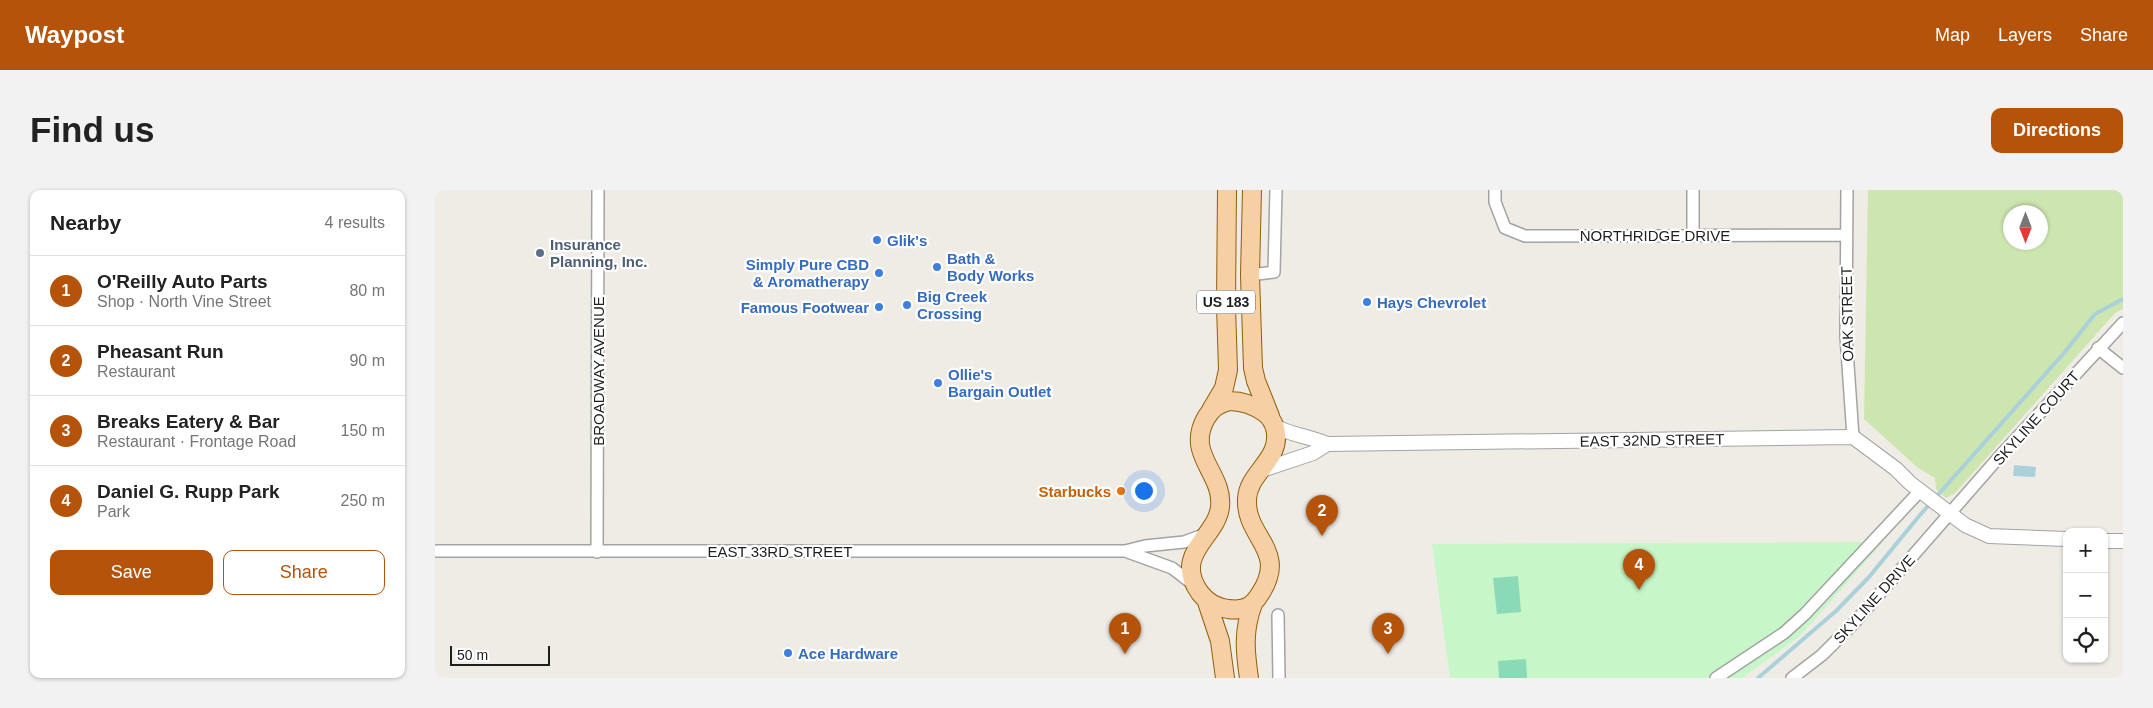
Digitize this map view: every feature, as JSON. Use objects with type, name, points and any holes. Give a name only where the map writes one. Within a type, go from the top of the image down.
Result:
[{"type":"main road","name":"US 183","points":[[1211,410],[1224,388],[1228,370],[1226,306],[1227,190]]},
{"type":"main road","name":"US 183","points":[[1252,190],[1250,275],[1253,368],[1260,394],[1272,421]]},
{"type":"main road","points":[[1225,678],[1220,641],[1207,602],[1195,586],[1192,571],[1193,560],[1199,544],[1217,519],[1220,502],[1213,478],[1199,446],[1201,430],[1211,410],[1220,403],[1237,401],[1260,409],[1272,421],[1275,448],[1248,489],[1247,507],[1269,556],[1271,566],[1269,577],[1253,604],[1246,628],[1245,641],[1249,678]]},
{"type":"main road","points":[[1207,602],[1230,609],[1241,609],[1253,604]]},
{"type":"street","name":"BROADWAY AVENUE","points":[[597,552],[598,190]]},
{"type":"street","points":[[1250,275],[1274,272],[1276,190]]},
{"type":"street","name":"NORTHRIDGE DRIVE","points":[[1495,190],[1495,202],[1505,228],[1525,236],[1846,235]]},
{"type":"street","points":[[1693,190],[1693,235]]},
{"type":"street","name":"OAK STREET","points":[[1847,190],[1845,336],[1853,437]]},
{"type":"street","name":"SKYLINE COURT","points":[[1949,514],[2098,348],[2123,323]]},
{"type":"street","points":[[2098,348],[2123,368]]},
{"type":"street","name":"EAST 32ND STREET","points":[[1272,421],[1290,433],[1327,444],[1853,437]]},
{"type":"street","points":[[1853,437],[1965,525],[1989,536],[2063,539]]},
{"type":"street","name":"EAST 32ND STREET","points":[[1262,470],[1313,453],[1327,444]]},
{"type":"street","points":[[1716,678],[1783,633],[1798,620],[1920,491]]},
{"type":"street","name":"SKYLINE DRIVE","points":[[1792,678],[1822,655],[1854,623],[1949,514]]},
{"type":"street","name":"EAST 33RD STREET","points":[[435,551],[1125,551],[1145,546],[1184,542],[1205,534]]},
{"type":"street","points":[[2108,541],[2123,541]]},
{"type":"street","name":"EAST 33RD STREET","points":[[1125,551],[1172,568],[1195,586]]},
{"type":"street","points":[[1278,615],[1279,678]]},
{"type":"green space","points":[[1868,190],[2123,190],[2123,309],[2115,313],[1955,493],[1946,498],[1936,489],[1935,478],[1918,468],[1864,419]]},
{"type":"green space","points":[[1883,542],[1800,636],[1742,678],[1450,678],[1432,544]]},
{"type":"green space","points":[[1518,576],[1521,612],[1497,614],[1493,578]]},
{"type":"green space","points":[[1526,659],[1527,678],[1499,678],[1498,661]]},
{"type":"water","points":[[2014,465],[2036,467],[2035,477],[2013,476]]},
{"type":"waterway","points":[[1758,678],[1836,611],[1869,577],[1920,515],[2064,353],[2095,314],[2123,299]]},
{"type":"place","name":"Glik's","points":[[877,240]]},
{"type":"place","name":"Insurance Planning, Inc.","points":[[540,253]]},
{"type":"place","name":"Bath & Body Works","points":[[937,267]]},
{"type":"place","name":"Simply Pure CBD & Aromatherapy","points":[[879,273]]},
{"type":"place","name":"Hays Chevrolet","points":[[1367,302]]},
{"type":"place","name":"Big Creek Crossing","points":[[907,305]]},
{"type":"place","name":"Famous Footwear","points":[[879,307]]},
{"type":"place","name":"Ollie's Bargain Outlet","points":[[938,383]]},
{"type":"place","name":"Starbucks","points":[[1121,491]]},
{"type":"place","name":"Pheasant Run","points":[[1322,536]]},
{"type":"place","name":"Daniel G. Rupp Park","points":[[1639,590]]},
{"type":"place","name":"Ace Hardware","points":[[788,653]]},
{"type":"place","name":"O'Reilly Auto Parts","points":[[1125,654]]},
{"type":"place","name":"Breaks Eatery & Bar","points":[[1388,654]]}]
